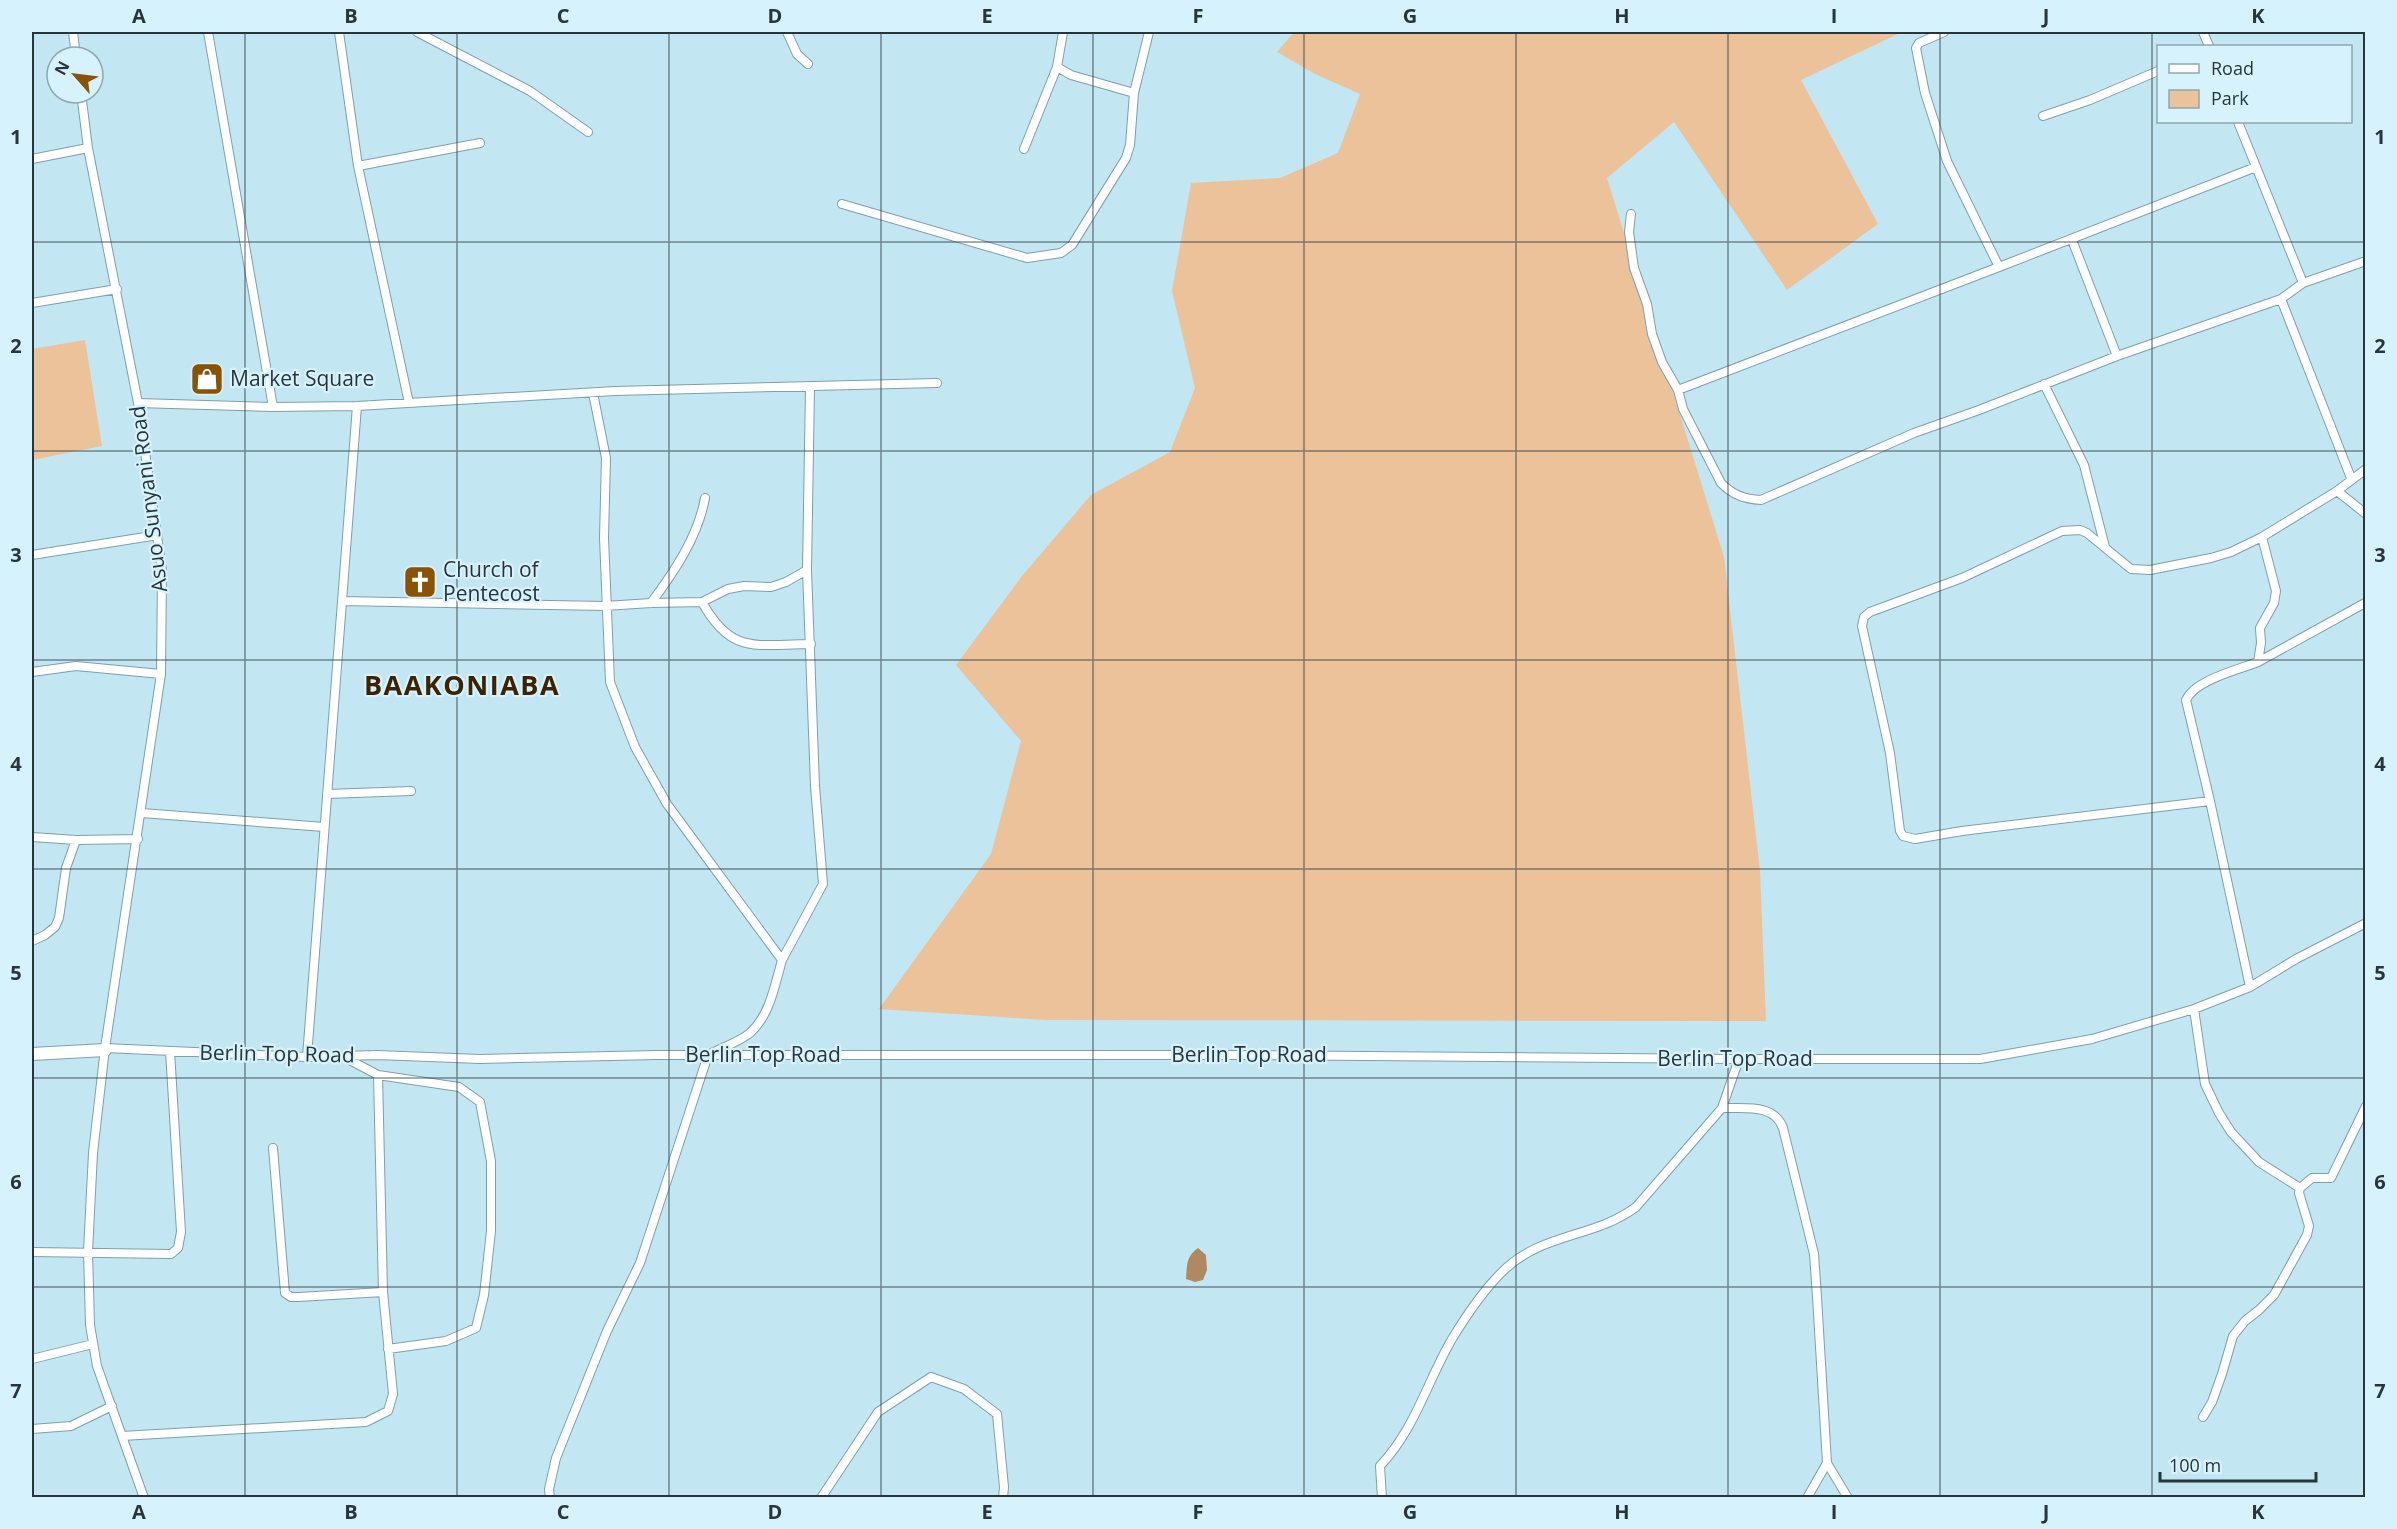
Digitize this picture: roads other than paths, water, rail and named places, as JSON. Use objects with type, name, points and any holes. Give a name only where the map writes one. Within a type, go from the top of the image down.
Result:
[{"type":"street","points":[[208,32],[273,407]]},
{"type":"street","points":[[339,32],[358,166],[409,403]]},
{"type":"street","points":[[417,32],[530,91],[588,132]]},
{"type":"street","points":[[787,32],[797,54],[808,64]]},
{"type":"street","points":[[1024,149],[1057,67],[1063,32]]},
{"type":"street","points":[[842,204],[1027,258],[1061,253],[1072,245],[1126,158],[1130,145],[1134,93],[1149,32]]},
{"type":"street","points":[[1944,32],[1917,45],[1916,55],[1925,93],[1947,161],[1999,267]]},
{"type":"street","points":[[1057,67],[1071,75],[1134,93]]},
{"type":"street","points":[[2043,116],[2090,100],[2157,70]]},
{"type":"street","name":"Asuo Sunyani Road","points":[[83,105],[88,148],[138,403],[162,571],[161,675],[105,1049],[93,1153],[88,1251],[89,1314],[97,1365],[144,1497]]},
{"type":"street","points":[[2238,123],[2303,283]]},
{"type":"street","points":[[358,166],[480,143]]},
{"type":"street","points":[[32,159],[88,148]]},
{"type":"street","points":[[1678,390],[2072,240],[2152,206],[2256,167]]},
{"type":"street","points":[[1631,214],[1629,232],[1634,268],[1647,304],[1652,334],[1662,362],[1678,390],[1683,409],[1721,483],[1738,497],[1761,500],[1914,433],[2117,356],[2281,299],[2303,283],[2366,261]]},
{"type":"street","points":[[2072,240],[2117,356]]},
{"type":"street","points":[[32,303],[117,288]]},
{"type":"street","points":[[2281,299],[2351,478]]},
{"type":"street","points":[[138,403],[273,407],[357,406],[592,393],[937,383]]},
{"type":"street","points":[[2044,384],[2084,465],[2105,547]]},
{"type":"street","points":[[550,1497],[549,1489],[556,1458],[607,1331],[640,1263],[708,1055],[749,1034],[761,1020],[774,990],[783,960],[823,884],[815,786],[807,570],[810,387]]},
{"type":"street","points":[[592,393],[606,458],[606,606],[610,682],[634,747],[667,804],[783,960]]},
{"type":"street","points":[[307,1057],[357,406]]},
{"type":"street","points":[[2210,801],[1962,831],[1916,839],[1901,834],[1890,753],[1862,626],[1864,617],[1889,603],[1962,578],[2062,531],[2080,530],[2097,539],[2127,568],[2150,570],[2211,558],[2231,552],[2262,537],[2337,491],[2351,478],[2366,469]]},
{"type":"street","points":[[2337,491],[2366,514]]},
{"type":"street","points":[[651,603],[675,571],[702,512],[705,498]]},
{"type":"street","points":[[32,555],[158,535]]},
{"type":"street","points":[[2258,662],[2261,643],[2260,628],[2274,603],[2276,591],[2262,537]]},
{"type":"street","points":[[342,601],[606,606],[702,602],[728,589],[744,586],[771,587],[786,582],[807,570]]},
{"type":"street","points":[[702,602],[713,622],[731,638],[742,644],[811,644]]},
{"type":"street","points":[[2250,987],[2186,700],[2189,693],[2201,684],[2258,662],[2365,603]]},
{"type":"street","points":[[32,672],[76,666],[161,675]]},
{"type":"street","points":[[327,794],[411,791]]},
{"type":"street","points":[[141,813],[324,827]]},
{"type":"street","points":[[32,837],[76,840],[138,839]]},
{"type":"street","points":[[32,941],[55,927],[59,918],[66,868],[76,840]]},
{"type":"street","name":"Berlin Top Road","points":[[32,1054],[105,1049],[307,1057],[502,1059],[708,1055],[1233,1055],[1980,1059],[2092,1039],[2194,1009],[2250,987],[2296,959],[2366,923]]},
{"type":"street","points":[[2194,1009],[2205,1084],[2219,1113],[2231,1132],[2259,1162],[2300,1188]]},
{"type":"street","points":[[32,1252],[88,1251],[171,1254],[178,1248],[181,1232],[170,1051]]},
{"type":"street","points":[[342,1056],[378,1075],[459,1087],[480,1102],[491,1161],[489,1252],[484,1295],[476,1328],[447,1341],[388,1349]]},
{"type":"street","points":[[1382,1497],[1380,1466],[1395,1451],[1416,1417],[1452,1340],[1474,1305],[1516,1259],[1550,1241],[1599,1227],[1629,1211],[1647,1195],[1722,1108],[1739,1059]]},
{"type":"street","points":[[122,1436],[366,1422],[388,1411],[393,1394],[383,1292],[378,1075]]},
{"type":"street","points":[[2300,1188],[2312,1178],[2331,1178],[2366,1106]]},
{"type":"street","points":[[1722,1108],[1770,1111],[1781,1121],[1814,1254],[1827,1463],[1848,1497]]},
{"type":"street","points":[[273,1148],[285,1293],[291,1297],[299,1297],[383,1292]]},
{"type":"street","points":[[2203,1417],[2215,1392],[2233,1336],[2245,1321],[2274,1295],[2307,1235],[2309,1226],[2300,1197],[2300,1188]]},
{"type":"street","points":[[32,1359],[93,1344]]},
{"type":"street","points":[[821,1497],[878,1412],[931,1377],[964,1389],[997,1414],[1003,1497]]},
{"type":"street","points":[[32,1429],[71,1426],[112,1406]]},
{"type":"street","points":[[1807,1497],[1827,1463]]},
{"type":"place","name":"Market Square","points":[[207,379]]},
{"type":"place","name":"Church of Pentecost","points":[[420,582]]},
{"type":"district","name":"BAAKONIABA","points":[[462,686]]}]
